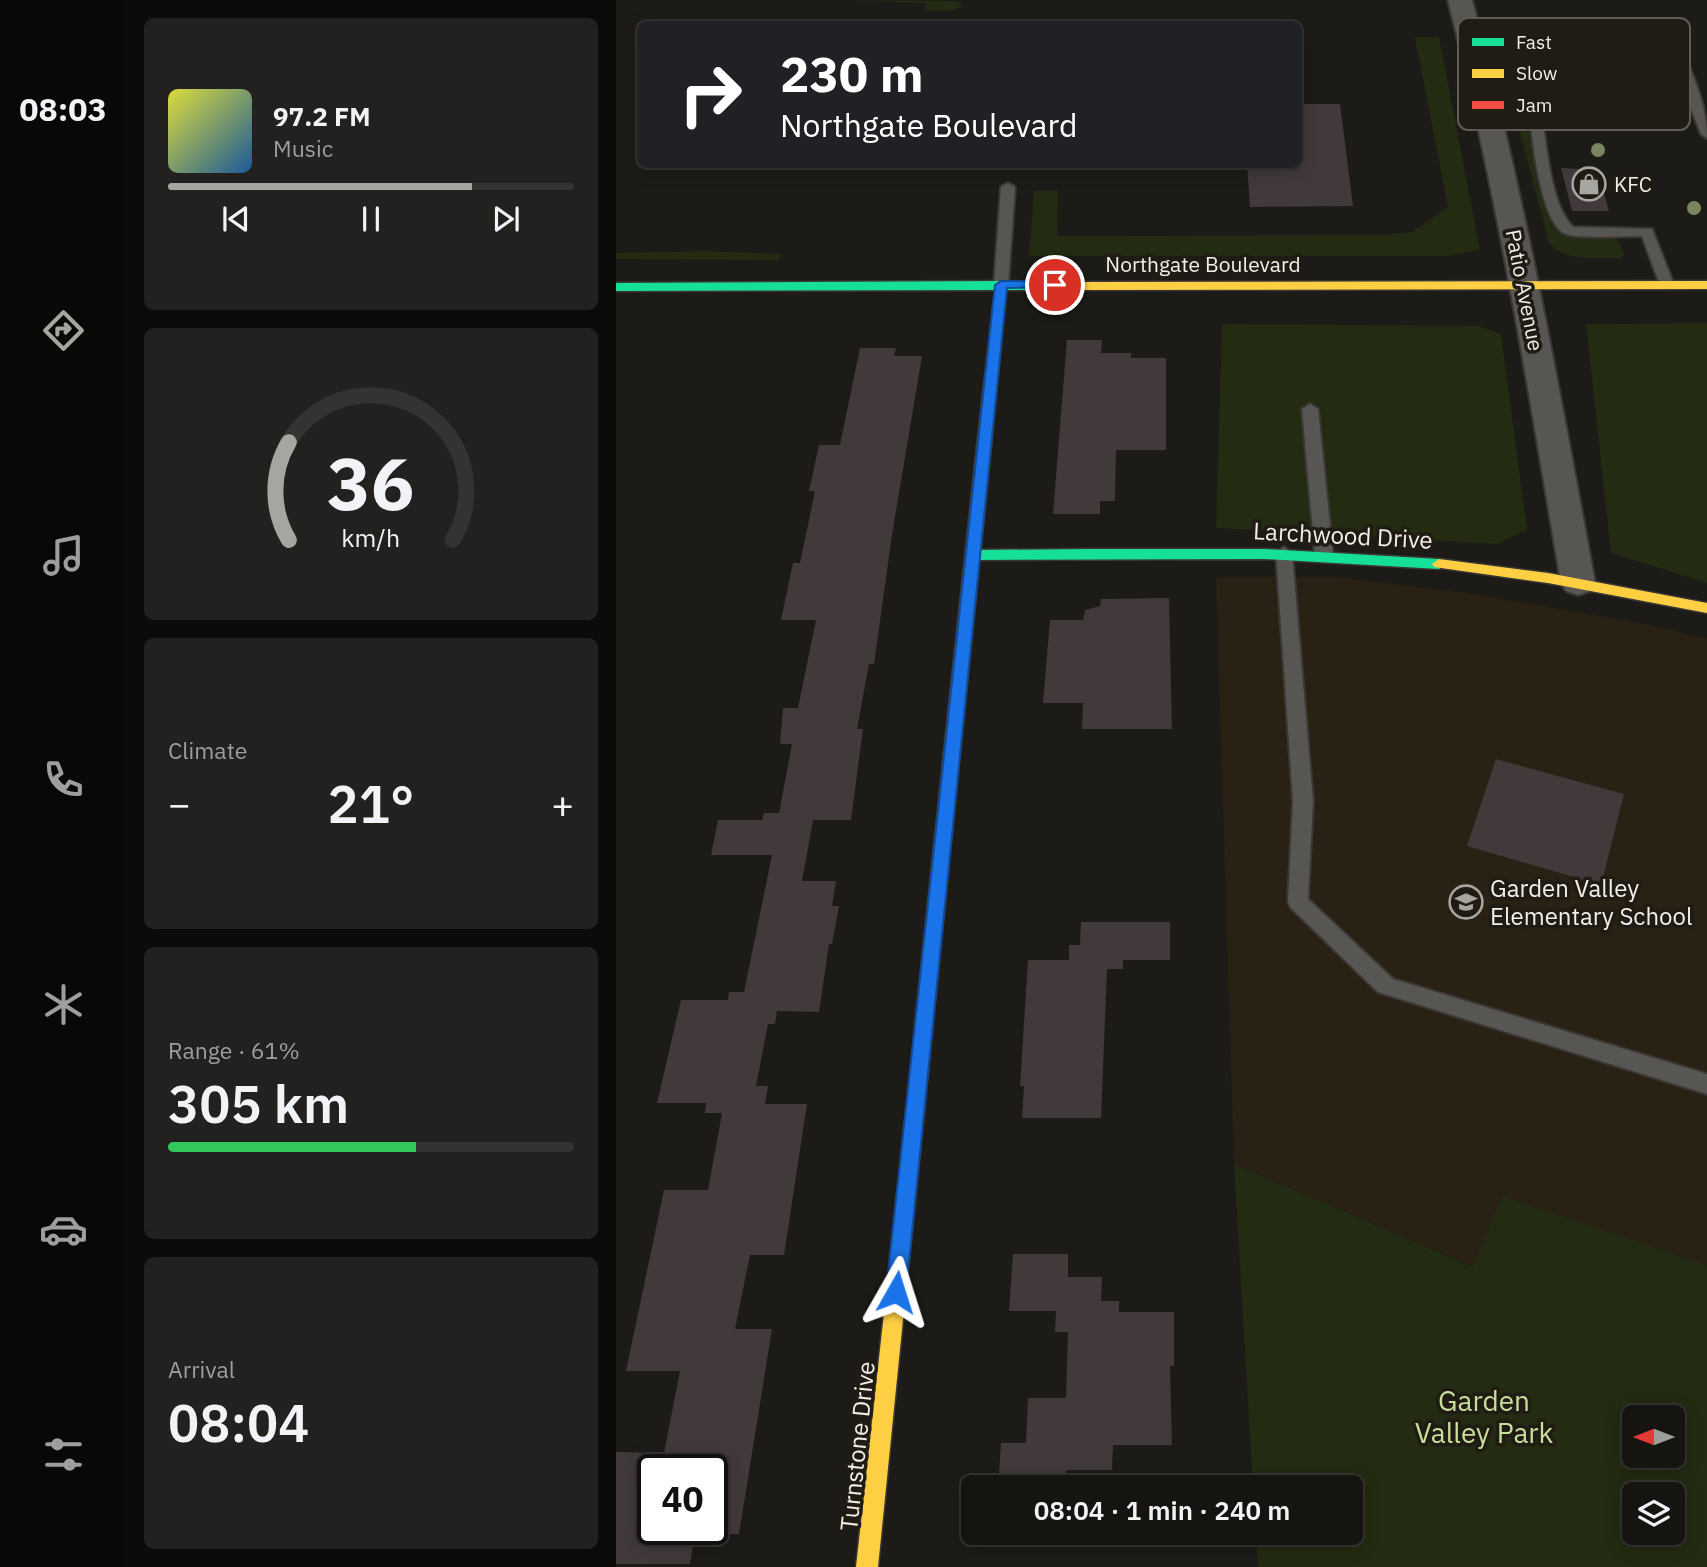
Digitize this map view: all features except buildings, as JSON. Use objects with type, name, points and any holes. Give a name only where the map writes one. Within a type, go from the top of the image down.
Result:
[{"type":"street","name":"Patio Avenue","points":[[1460,0],[1465,18]]},
{"type":"street","name":"Patio Avenue","points":[[1492,130],[1526,285],[1578,583]]},
{"type":"street","name":"Turnstone Drive","points":[[867,1567],[1001,285]]},
{"type":"street","name":"Northgate Boulevard","points":[[616,287],[1707,285]]},
{"type":"street","name":"Larchwood Drive","points":[[973,555],[1205,551],[1324,555],[1436,563],[1578,583],[1707,608]]},
{"type":"lane","points":[[1690,88],[1707,134]]},
{"type":"lane","points":[[1538,130],[1541,157],[1558,220],[1569,231],[1647,232],[1667,285]]},
{"type":"lane","points":[[1001,285],[1008,187]]},
{"type":"lane","points":[[1310,409],[1324,555]]},
{"type":"lane","points":[[1284,553],[1303,801],[1298,902],[1386,986],[1707,1084]]},
{"type":"shaded area","name":"Garden Valley Elementary School","points":[[1216,577],[1339,577],[1466,593],[1646,624],[1707,639],[1707,1265],[1502,1197],[1474,1267],[1234,1164]]},
{"type":"green space","points":[[851,0],[953,1],[960,2],[962,7],[950,11],[925,11],[926,3]]},
{"type":"green space","points":[[1415,37],[1439,37],[1480,250],[1449,256],[1029,256],[1034,191],[1058,191],[1057,236],[1381,235],[1412,232],[1448,207]]},
{"type":"green space","points":[[1519,130],[1530,130],[1552,223],[1574,234],[1616,237],[1625,255],[1620,258],[1573,256],[1564,254],[1549,243]]},
{"type":"green space","points":[[705,251],[781,254],[779,260],[616,259],[616,253]]},
{"type":"green space","points":[[1707,323],[1707,583],[1611,553],[1586,324]]},
{"type":"green space","points":[[1222,324],[1479,326],[1501,334],[1527,530],[1497,544],[1216,528]]},
{"type":"green space","name":"Garden Valley Park","points":[[1234,1164],[1473,1267],[1502,1196],[1707,1265],[1707,1567],[1258,1567],[1257,1545],[1363,1545],[1363,1475],[1252,1475]]},
{"type":"traffic: fast","points":[[984,446],[1001,285]]},
{"type":"traffic: fast","points":[[616,287],[1068,286]]},
{"type":"traffic: fast","points":[[973,555],[1265,554],[1439,564]]},
{"type":"traffic: fast","points":[[912,1141],[952,752]]},
{"type":"traffic: slow","points":[[1068,286],[1707,285]]},
{"type":"traffic: slow","points":[[1439,564],[1548,578],[1707,608]]},
{"type":"traffic: slow","points":[[867,1567],[912,1141]]},
{"type":"traffic: jam","points":[[952,752],[984,446]]},
{"type":"place","name":"KFC","points":[[1589,184]]},
{"type":"place","name":"Garden Valley Elementary School","points":[[1466,902]]},
{"type":"route","points":[[896,1292],[1001,285],[1055,285]]}]
